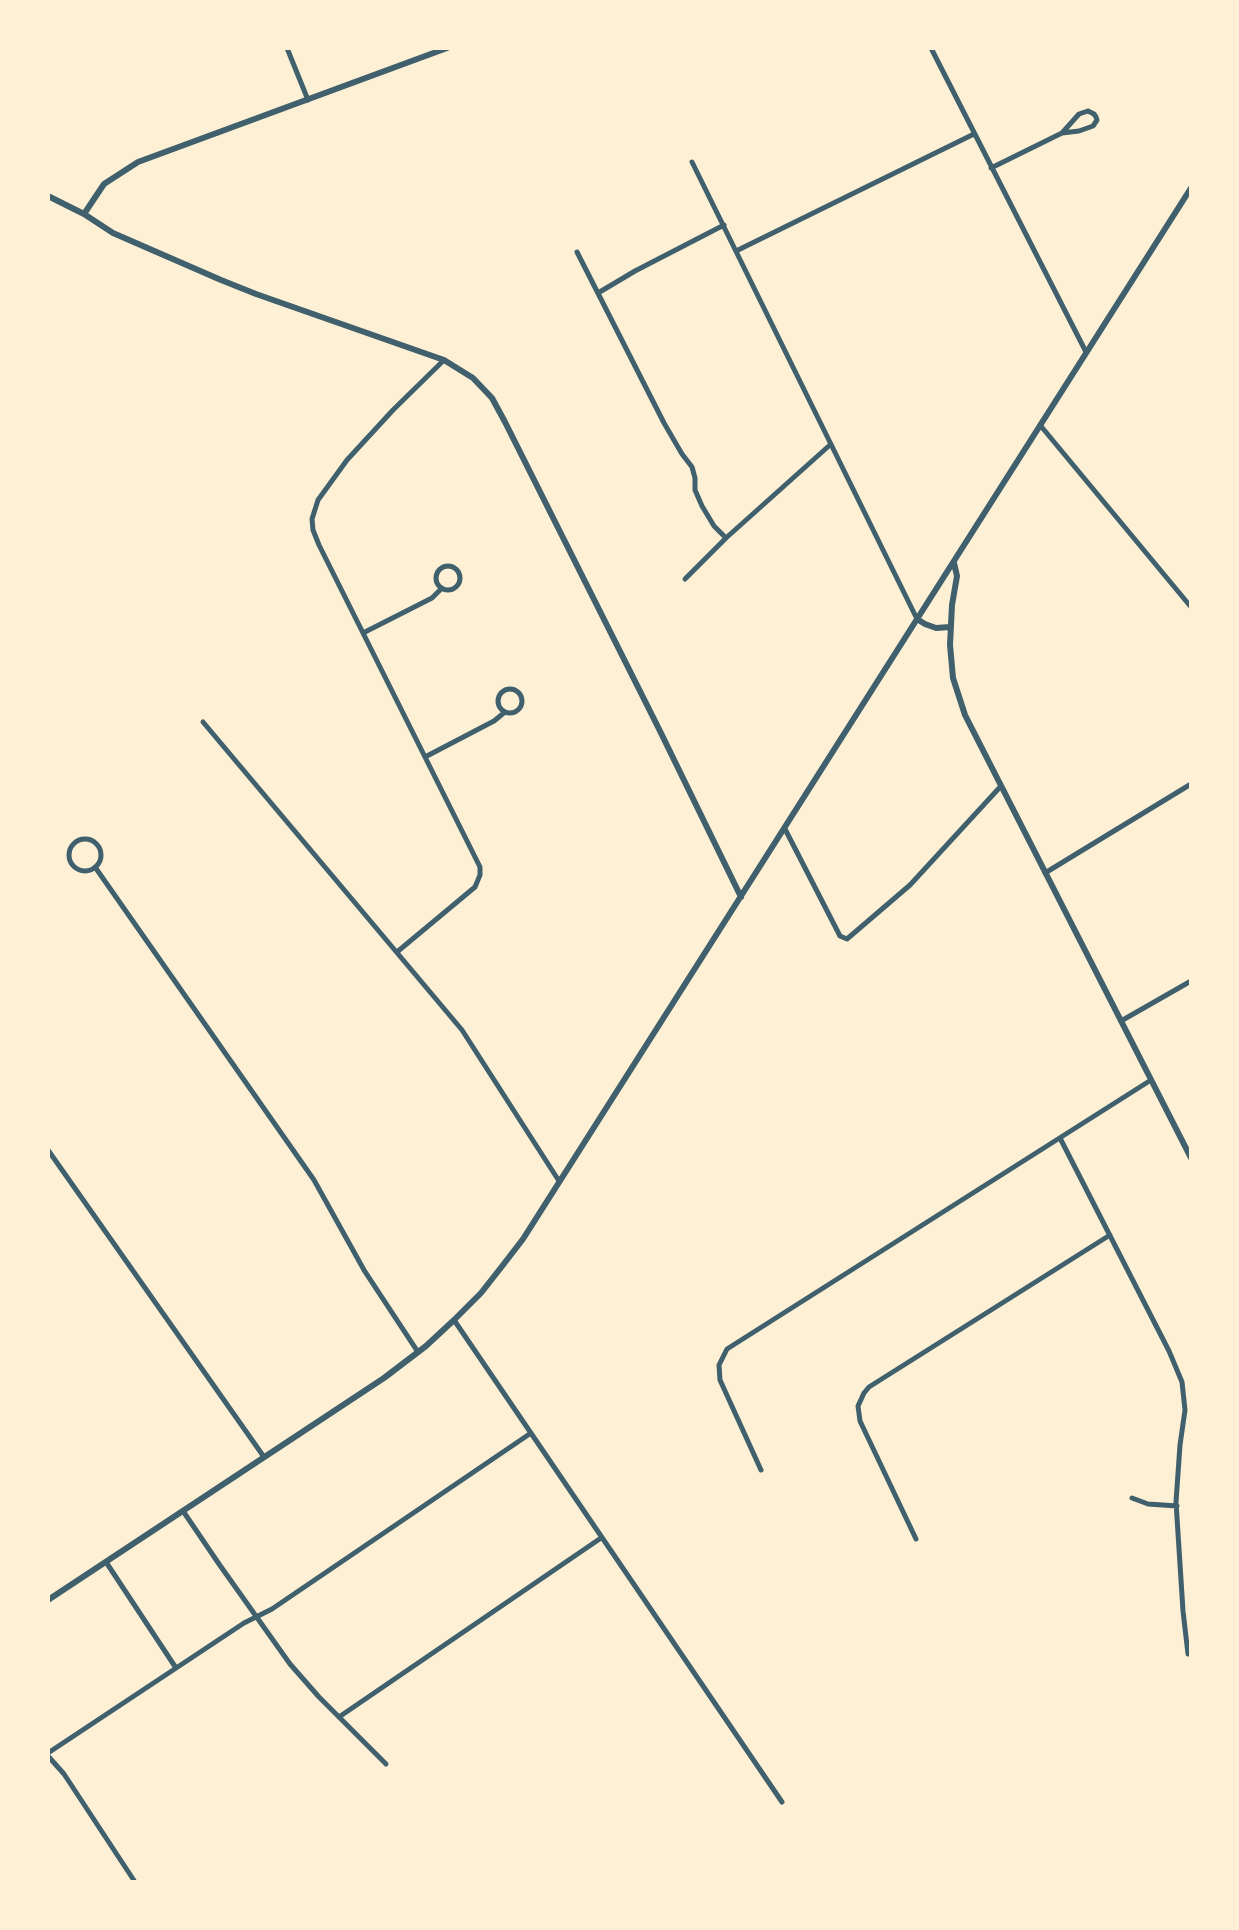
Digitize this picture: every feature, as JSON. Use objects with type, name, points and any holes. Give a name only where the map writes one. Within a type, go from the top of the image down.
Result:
[{"type":"street","points":[[287,48],[308,100]]},
{"type":"street","points":[[84,214],[104,184],[138,162],[447,48]]},
{"type":"street","points":[[931,48],[1086,352]]},
{"type":"street","points":[[991,168],[1062,133],[1089,128],[1095,123],[1096,117],[1091,112],[1084,112],[1062,133]]},
{"type":"street","points":[[736,251],[974,134]]},
{"type":"street","points":[[692,162],[917,619],[936,628],[950,627]]},
{"type":"street","points":[[48,1600],[384,1378],[454,1320],[481,1293],[503,1266],[523,1239],[785,829],[983,513],[1190,190]]},
{"type":"street","points":[[48,196],[84,214],[112,233],[256,294],[444,360],[474,378],[496,406],[741,897]]},
{"type":"street","points":[[598,293],[724,225]]},
{"type":"street","points":[[577,252],[664,423],[694,470],[695,490],[702,506],[714,526],[726,538]]},
{"type":"street","points":[[397,952],[475,887],[480,875],[479,864],[319,545],[313,530],[312,513],[321,494],[347,460],[444,360]]},
{"type":"street","points":[[1040,425],[1191,607]]},
{"type":"street","points":[[685,579],[726,538],[831,444]]},
{"type":"street","points":[[954,562],[957,576],[950,627],[952,667],[958,696],[976,738],[1191,1158]]},
{"type":"street","points":[[442,568],[454,568],[459,574],[457,586],[450,590],[442,588],[436,582],[436,574],[442,568]]},
{"type":"street","points":[[363,633],[432,598],[442,588]]},
{"type":"street","points":[[425,757],[494,721],[505,712],[517,711],[521,704],[520,696],[514,691],[507,690],[498,698],[499,706],[505,712]]},
{"type":"street","points":[[202,722],[462,1030],[560,1181]]},
{"type":"street","points":[[1045,873],[1191,784]]},
{"type":"street","points":[[785,829],[840,936],[847,939],[910,885],[1001,786]]},
{"type":"street","points":[[88,839],[98,845],[101,855],[95,867],[84,871],[73,865],[70,851],[76,842],[88,839]]},
{"type":"street","points":[[95,867],[314,1180],[364,1270],[418,1352]]},
{"type":"street","points":[[1121,1021],[1191,981]]},
{"type":"street","points":[[761,1470],[720,1380],[719,1365],[727,1349],[1151,1080]]},
{"type":"street","points":[[1060,1138],[1169,1351],[1182,1382],[1185,1410],[1180,1445],[1177,1506],[1188,1654]]},
{"type":"street","points":[[48,1150],[264,1457]]},
{"type":"street","points":[[916,1539],[860,1421],[858,1406],[864,1393],[879,1381],[1110,1235]]},
{"type":"street","points":[[454,1320],[782,1802]]},
{"type":"street","points":[[135,1882],[64,1774],[48,1754],[176,1668],[272,1609],[531,1433]]},
{"type":"street","points":[[1132,1498],[1148,1504],[1177,1506]]},
{"type":"street","points":[[183,1511],[297,1671],[386,1764]]},
{"type":"street","points":[[339,1717],[601,1538]]},
{"type":"street","points":[[106,1562],[176,1668]]}]
